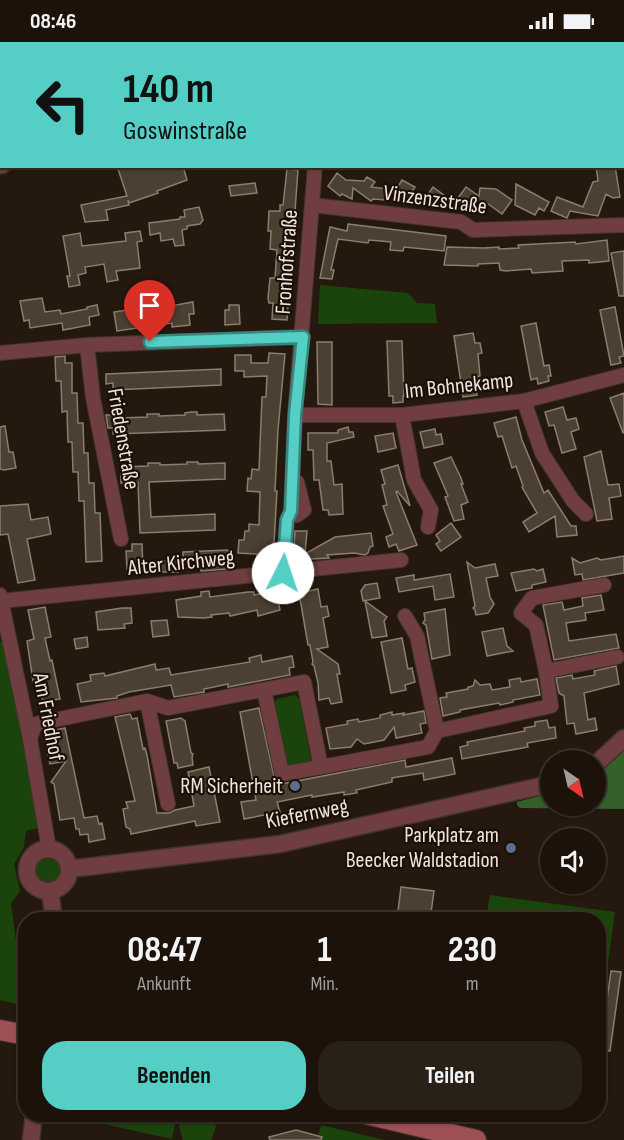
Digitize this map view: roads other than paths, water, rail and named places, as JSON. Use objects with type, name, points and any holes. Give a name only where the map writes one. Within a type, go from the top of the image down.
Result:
[{"type":"main road","points":[[0,1030],[18,1033]]},
{"type":"main road","points":[[400,1122],[476,1140]]},
{"type":"street","name":"Fronhofstraße","points":[[283,573],[287,520],[291,511],[295,415],[315,168]]},
{"type":"street","name":"Vinzenzstraße","points":[[312,205],[461,222],[473,230],[624,225]]},
{"type":"street","points":[[0,353],[87,345],[303,337]]},
{"type":"street","name":"Friedenstraße","points":[[87,345],[93,398],[121,539]]},
{"type":"street","name":"Im Bohnekamp","points":[[295,415],[402,415],[524,401],[624,375]]},
{"type":"street","points":[[524,401],[542,453],[573,501],[585,514]]},
{"type":"street","points":[[402,415],[414,480],[431,510],[428,527]]},
{"type":"street","name":"Alter Kirchweg","points":[[1,598],[401,560]]},
{"type":"street","points":[[437,730],[551,706],[536,625],[521,613],[532,598],[604,585]]},
{"type":"street","name":"Am Friedhof","points":[[1,598],[30,739],[49,849]]},
{"type":"street","points":[[264,690],[282,774],[428,747],[437,730],[417,636],[405,615]]},
{"type":"street","points":[[546,671],[618,657]]},
{"type":"street","points":[[30,739],[35,724],[147,701],[168,708],[304,682],[321,767]]},
{"type":"street","points":[[147,701],[168,804]]},
{"type":"street","points":[[606,755],[624,738]]},
{"type":"street","name":"Kiefernweg","points":[[69,868],[280,844],[540,786]]},
{"type":"street","points":[[49,849],[63,855],[69,868],[65,882],[50,891],[34,885],[27,868],[37,852],[49,849]]},
{"type":"street","points":[[50,891],[53,912]]},
{"type":"street","points":[[32,1140],[33,1122]]},
{"type":"place","name":"RM Sicherheit","points":[[295,786]]},
{"type":"place","name":"Parkplatz am Beecker Waldstadion","points":[[511,848]]}]
